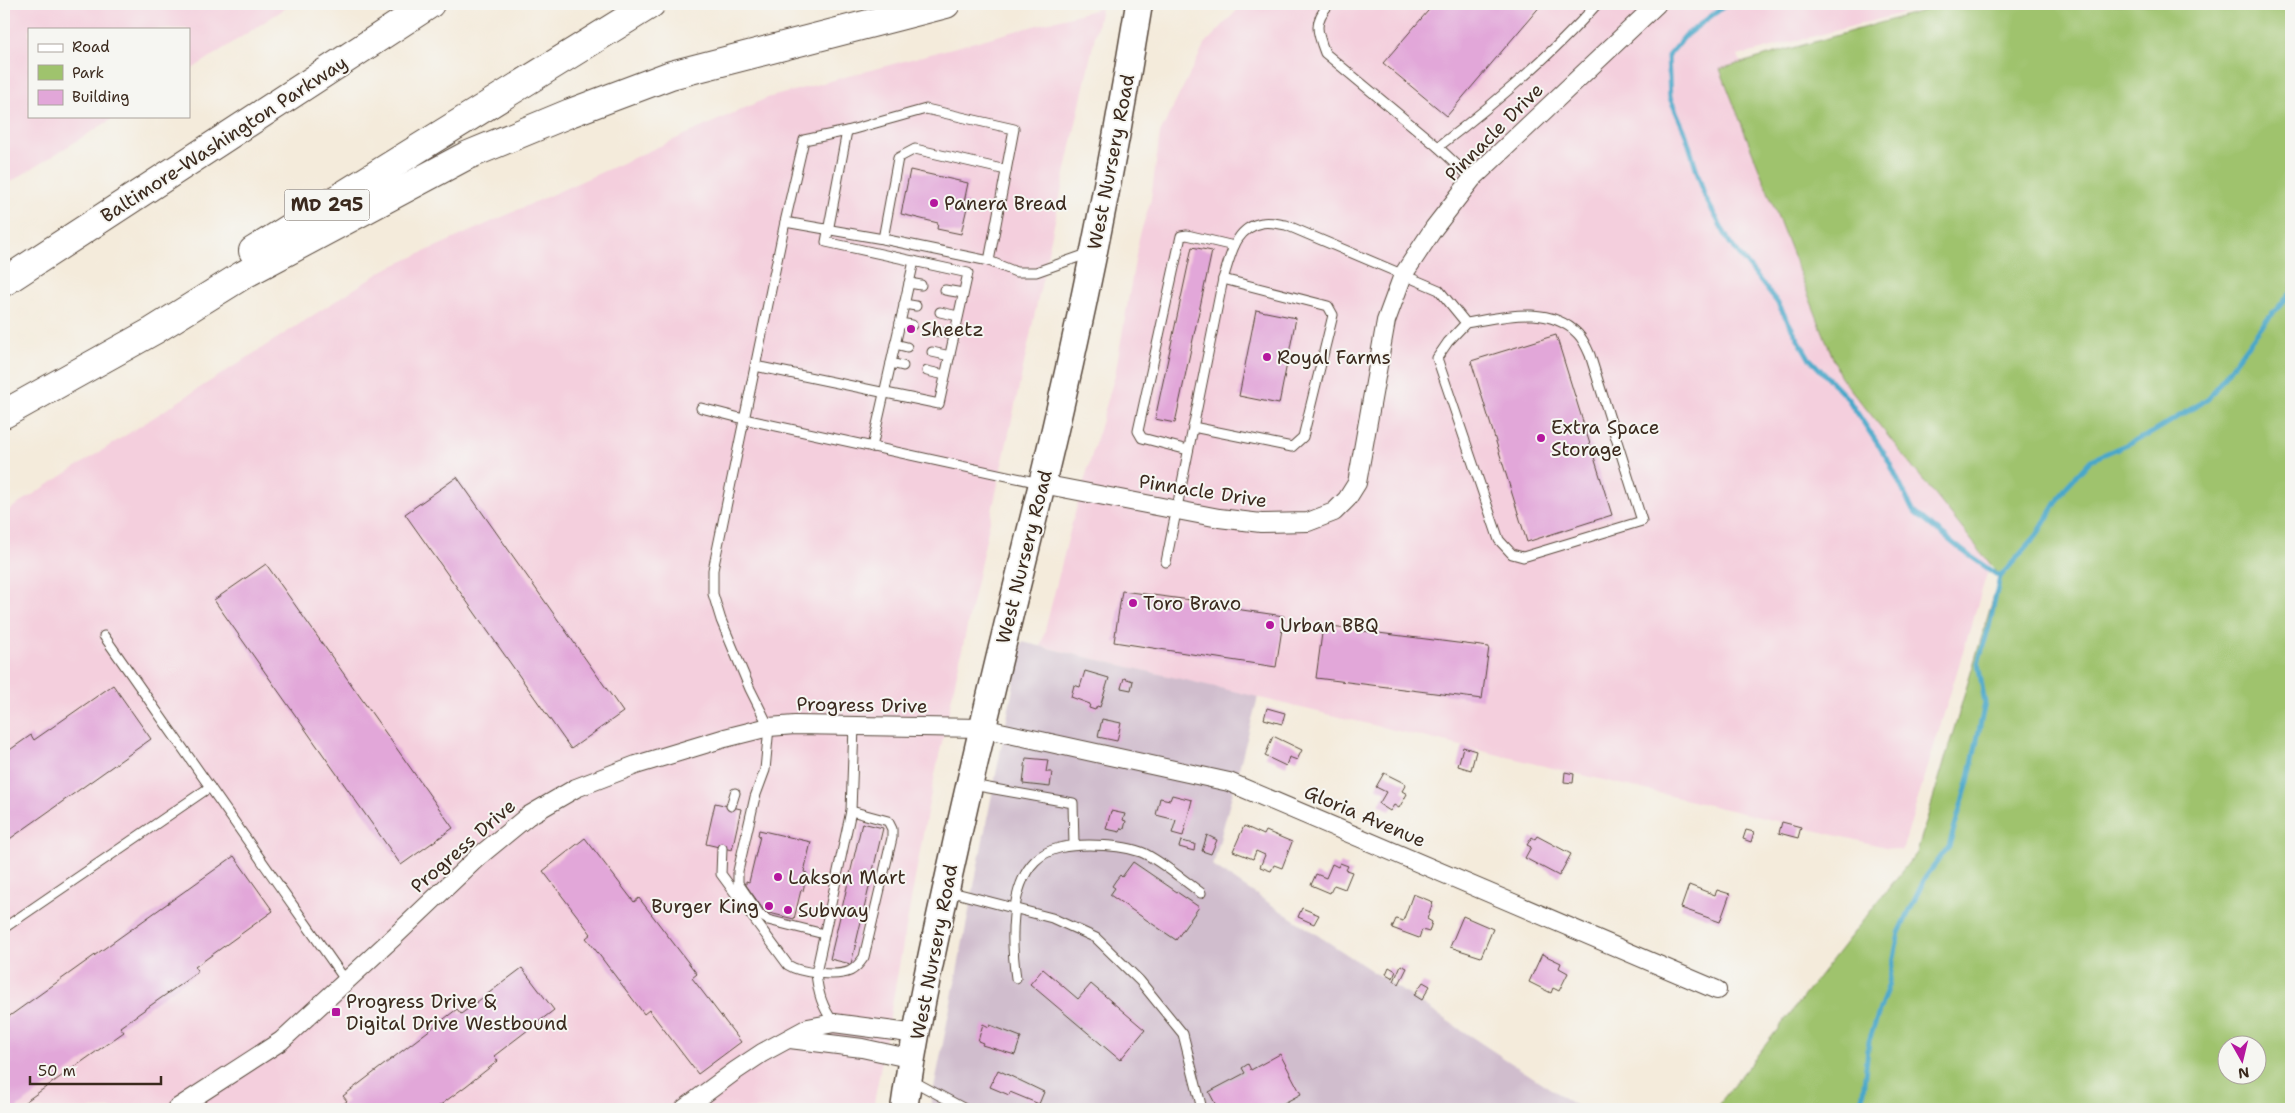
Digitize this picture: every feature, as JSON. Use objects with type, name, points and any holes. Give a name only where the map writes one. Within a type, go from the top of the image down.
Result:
[{"type":"highway","name":"Baltimore-Washington Parkway","points":[[4,282],[424,8],[431,13],[445,4]]},
{"type":"highway","name":"MD 295","points":[[4,407],[651,4]]},
{"type":"highway","points":[[4,414],[153,331],[243,275],[466,156],[570,112],[671,75],[946,4]]},
{"type":"main road","name":"West Nursery Road","points":[[904,1109],[945,890],[982,728],[1042,484],[1095,252],[1114,159],[1140,4]]},
{"type":"street","name":"Pinnacle Drive","points":[[1042,484],[1219,518],[1261,523],[1308,522],[1334,512],[1347,499],[1357,483],[1386,321],[1403,275],[1434,228],[1472,179],[1656,4]]},
{"type":"street","name":"Progress Drive","points":[[176,1109],[281,1041],[478,857],[528,816],[576,788],[636,765],[769,728],[795,725],[982,728]]},
{"type":"street","name":"Gloria Avenue","points":[[982,728],[1229,782],[1717,990]]},
{"type":"street","points":[[684,1109],[734,1071],[808,1028],[834,1023],[913,1057]]},
{"type":"street","points":[[790,1039],[862,1048],[913,1057]]},
{"type":"lane","points":[[1329,4],[1319,15],[1318,34],[1325,53],[1438,147],[1472,179]]},
{"type":"lane","points":[[1438,147],[1484,112],[1579,24],[1597,4]]},
{"type":"lane","points":[[4,81],[4,111]]},
{"type":"lane","points":[[824,934],[768,920],[760,915],[738,882],[738,871],[755,797],[765,770],[769,728],[746,680],[721,620],[713,594],[713,570],[716,553],[804,140],[847,131],[926,109],[1014,129],[989,261]]},
{"type":"lane","points":[[755,366],[939,404],[968,273],[826,242],[847,131]]},
{"type":"lane","points":[[883,239],[898,158],[915,149],[1006,170]]},
{"type":"lane","points":[[785,222],[883,239],[989,261],[1016,272],[1036,272],[1095,252]]},
{"type":"lane","points":[[1166,562],[1223,279],[1234,246],[1242,231],[1262,222],[1286,225],[1438,290],[1466,323]]},
{"type":"lane","points":[[1188,450],[1142,438],[1138,431],[1177,256],[1182,236],[1187,235],[1234,246]]},
{"type":"lane","points":[[872,447],[914,261]]},
{"type":"lane","points":[[1193,427],[1292,447],[1303,437],[1333,315],[1328,306],[1223,279]]},
{"type":"lane","points":[[909,283],[920,285]]},
{"type":"lane","points":[[945,290],[963,293]]},
{"type":"lane","points":[[904,304],[916,306]]},
{"type":"lane","points":[[940,312],[958,316]]},
{"type":"lane","points":[[1537,314],[1560,320],[1580,335],[1590,355],[1642,521],[1524,557],[1512,554],[1499,540],[1437,358],[1448,342],[1466,323],[1537,314]]},
{"type":"lane","points":[[900,323],[912,325]]},
{"type":"lane","points":[[936,331],[954,334]]},
{"type":"lane","points":[[895,344],[907,347]]},
{"type":"lane","points":[[932,352],[950,356]]},
{"type":"lane","points":[[891,363],[903,366]]},
{"type":"lane","points":[[927,371],[945,375]]},
{"type":"lane","points":[[701,408],[1042,484]]},
{"type":"lane","points":[[104,636],[346,981]]},
{"type":"lane","points":[[834,1023],[825,1011],[819,996],[816,973],[851,811],[854,726]]},
{"type":"lane","points":[[969,784],[1073,803],[1074,845]]},
{"type":"lane","points":[[4,928],[210,787]]},
{"type":"lane","points":[[731,806],[735,793]]},
{"type":"lane","points":[[722,848],[721,874],[788,965],[794,969],[816,973],[839,974],[850,971],[858,966],[864,957],[892,838],[892,829],[888,822],[851,811]]},
{"type":"lane","points":[[1016,978],[1012,948],[1016,908],[1022,878],[1036,860],[1058,848],[1074,845],[1114,845],[1142,852],[1201,893]]},
{"type":"lane","points":[[945,890],[1052,918],[1096,938],[1140,981],[1183,1034],[1202,1109]]},
{"type":"lane","points":[[913,1057],[965,1109]]},
{"type":"shaded area","points":[[4,4],[292,4],[190,70],[190,28],[28,28],[28,118],[114,118],[4,186]]},
{"type":"shaded area","points":[[1243,4],[1937,4],[1738,56],[1997,541],[1902,851],[1041,646],[1072,523],[1115,375],[1139,238],[1151,199],[1160,133],[1205,44]]},
{"type":"shaded area","points":[[1101,8],[928,807],[873,1109],[4,1109],[4,513],[384,270],[767,98]]},
{"type":"shaded area","points":[[1022,642],[1258,697],[1213,866],[1581,1109],[930,1109]]},
{"type":"green space","points":[[1946,4],[2291,4],[2291,1109],[1715,1109],[1917,852],[2000,576],[1840,376],[1720,69]]},
{"type":"building","points":[[1434,4],[1542,4],[1447,116],[1383,63]]},
{"type":"building","name":"Panera Bread","points":[[910,170],[968,183],[964,202],[968,203],[961,234],[937,229],[938,223],[901,214]]},
{"type":"building","points":[[1192,247],[1212,251],[1175,423],[1155,419]]},
{"type":"building","name":"Royal Farms","points":[[1256,310],[1296,318],[1279,404],[1239,396]]},
{"type":"building","name":"Extra Space Storage","points":[[1556,335],[1612,515],[1527,542],[1471,361]]},
{"type":"building","points":[[457,477],[623,712],[571,749],[405,514]]},
{"type":"building","points":[[266,564],[453,828],[401,865],[214,600]]},
{"type":"building","points":[[1122,591],[1221,604],[1221,607],[1284,616],[1276,667],[1114,642]]},
{"type":"building","points":[[1323,626],[1489,647],[1482,699],[1316,678]]},
{"type":"building","points":[[1085,671],[1109,678],[1100,707],[1097,706],[1095,710],[1089,708],[1090,704],[1071,697],[1074,685],[1080,687]]},
{"type":"building","points":[[1124,678],[1133,681],[1131,690],[1121,688]]},
{"type":"building","points":[[113,685],[151,739],[4,843],[4,754],[31,735],[34,740]]},
{"type":"building","points":[[1267,708],[1285,713],[1282,724],[1264,719]]},
{"type":"building","points":[[1102,719],[1121,723],[1117,741],[1098,737]]},
{"type":"building","points":[[1273,736],[1302,750],[1297,760],[1289,757],[1286,766],[1265,756]]},
{"type":"building","points":[[1463,747],[1476,751],[1471,770],[1458,766]]},
{"type":"building","points":[[1026,758],[1048,760],[1046,772],[1052,772],[1050,787],[1023,784]]},
{"type":"building","points":[[1565,772],[1574,774],[1573,783],[1564,782]]},
{"type":"building","points":[[1384,773],[1406,784],[1402,791],[1407,794],[1399,808],[1394,805],[1390,811],[1379,804],[1386,792],[1376,787]]},
{"type":"building","points":[[1172,795],[1192,800],[1183,836],[1172,833],[1176,820],[1156,815],[1160,798],[1170,800]]},
{"type":"building","points":[[715,803],[741,809],[732,850],[706,844]]},
{"type":"building","points":[[1111,811],[1125,814],[1123,820],[1126,821],[1124,829],[1121,828],[1120,832],[1106,829]]},
{"type":"building","points":[[1782,822],[1801,827],[1798,838],[1779,833]]},
{"type":"building","points":[[862,823],[883,828],[851,964],[830,959]]},
{"type":"building","points":[[1244,826],[1264,835],[1266,831],[1292,842],[1282,868],[1274,865],[1271,871],[1260,867],[1265,855],[1256,851],[1253,859],[1233,851]]},
{"type":"building","name":"Lakson Mart","points":[[759,830],[811,842],[804,872],[807,873],[794,919],[765,912],[746,885],[746,881],[749,882],[760,836],[758,835]]},
{"type":"building","points":[[1746,830],[1754,832],[1751,842],[1743,839]]},
{"type":"building","points":[[1207,835],[1217,840],[1211,854],[1202,851]]},
{"type":"building","points":[[1537,836],[1571,854],[1559,876],[1525,858],[1531,847],[1527,845],[1532,837],[1535,839]]},
{"type":"building","points":[[585,838],[634,902],[639,898],[697,974],[692,978],[741,1042],[698,1074],[649,1010],[644,1014],[586,938],[591,934],[543,871]]},
{"type":"building","points":[[1181,841],[1195,844],[1194,851],[1179,847]]},
{"type":"building","points":[[234,856],[273,911],[195,967],[198,972],[120,1027],[124,1032],[15,1109],[4,1109],[4,1020]]},
{"type":"building","points":[[1133,862],[1199,907],[1176,940],[1110,895],[1115,888],[1112,886],[1116,880],[1120,875],[1122,877]]},
{"type":"building","points":[[1340,863],[1348,866],[1346,870],[1352,872],[1345,889],[1334,885],[1330,893],[1311,885],[1316,874],[1326,878],[1332,864],[1338,867]]},
{"type":"building","points":[[1689,885],[1715,895],[1717,890],[1730,894],[1720,922],[1681,908]]},
{"type":"building","points":[[1413,894],[1433,902],[1427,919],[1432,922],[1429,932],[1422,930],[1419,938],[1392,928],[1396,919],[1403,921]]},
{"type":"building","points":[[1302,908],[1319,915],[1314,924],[1298,917]]},
{"type":"building","points":[[1463,916],[1493,929],[1481,957],[1450,947]]},
{"type":"building","points":[[1542,954],[1561,963],[1559,968],[1568,973],[1559,991],[1553,988],[1551,993],[1529,982]]},
{"type":"building","points":[[1401,965],[1407,968],[1399,984],[1394,981]]},
{"type":"building","points":[[1389,967],[1396,971],[1393,978],[1386,974]]},
{"type":"building","points":[[522,968],[554,1010],[494,1056],[498,1061],[466,1086],[435,1109],[337,1109],[347,1101],[343,1096],[457,1009],[461,1014]]},
{"type":"building","points":[[1043,969],[1078,999],[1091,984],[1145,1030],[1120,1060],[1030,984]]},
{"type":"building","points":[[1423,982],[1430,986],[1422,1000],[1414,995]]},
{"type":"building","points":[[983,1024],[1021,1037],[1015,1055],[982,1045],[983,1043],[978,1041]]},
{"type":"building","points":[[1280,1054],[1301,1094],[1273,1109],[1218,1109],[1209,1092],[1245,1073],[1242,1068],[1248,1064],[1251,1070]]},
{"type":"building","points":[[998,1070],[1044,1092],[1039,1104],[1010,1092],[1009,1095],[990,1087]]},
{"type":"waterway","points":[[1727,4],[1686,35],[1668,56],[1670,98],[1685,132],[1705,197],[1730,243],[1777,302],[1809,358],[1848,399],[1887,458],[1913,511],[1963,551],[2000,577]]},
{"type":"waterway","points":[[1861,1109],[1869,1041],[1888,986],[1899,933],[1925,878],[1949,846],[1968,782],[1985,703],[1978,663],[1989,627],[2000,577],[2037,535],[2066,487],[2091,460],[2148,435],[2208,399],[2260,328],[2291,293]]},
{"type":"place","name":"Panera Bread","points":[[934,203]]},
{"type":"place","name":"Sheetz","points":[[911,329]]},
{"type":"place","name":"Royal Farms","points":[[1267,357]]},
{"type":"place","name":"Extra Space Storage","points":[[1541,438]]},
{"type":"place","name":"Toro Bravo","points":[[1133,603]]},
{"type":"place","name":"Urban BBQ","points":[[1270,625]]},
{"type":"place","name":"Lakson Mart","points":[[778,877]]},
{"type":"place","name":"Burger King","points":[[769,906]]},
{"type":"place","name":"Subway","points":[[788,910]]},
{"type":"place","name":"Progress Drive & Digital Drive Westbound","points":[[336,1012]]}]
